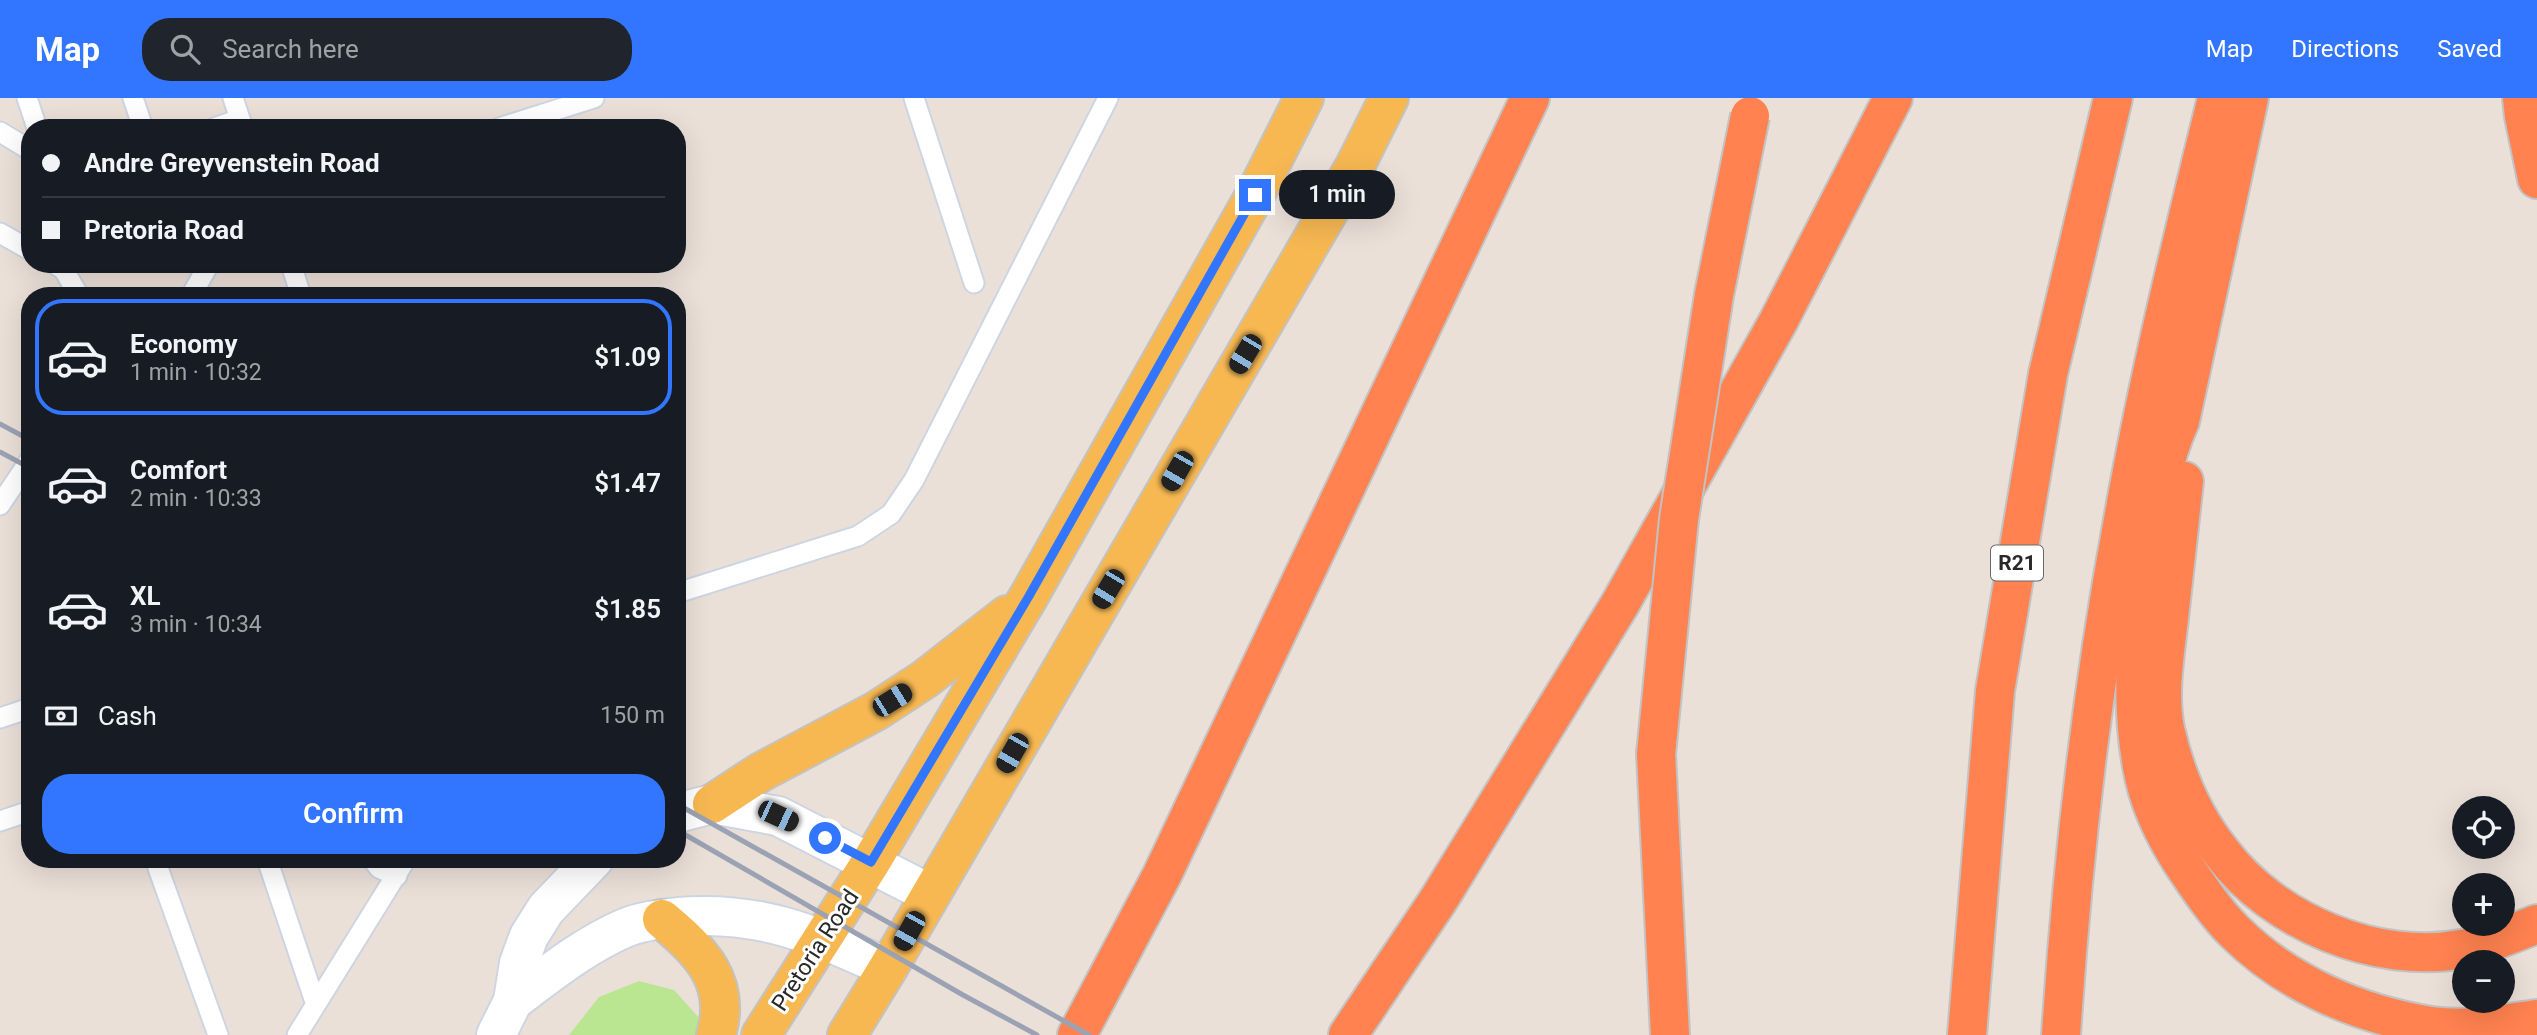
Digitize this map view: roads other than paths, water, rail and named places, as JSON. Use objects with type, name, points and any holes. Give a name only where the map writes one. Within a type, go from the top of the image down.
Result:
[{"type":"highway","points":[[1077,1035],[1162,875],[1530,98]]},
{"type":"highway","points":[[1348,1035],[1440,899],[1620,604],[1779,320],[1893,98]]},
{"type":"highway","name":"R21","points":[[1967,1035],[1995,691],[2048,374],[2113,98]]},
{"type":"highway","points":[[2061,1035],[2066,956],[2092,710],[2122,526],[2157,351],[2217,98]]},
{"type":"highway","points":[[2249,98],[2180,421],[2166,452],[2159,481],[2139,615],[2134,679],[2135,716],[2142,768],[2151,800],[2174,849],[2201,890],[2233,930],[2268,961],[2320,993],[2375,1013],[2433,1026],[2487,1027],[2537,1019]]},
{"type":"highway","points":[[2522,98],[2537,179]]},
{"type":"highway","points":[[1670,1035],[1656,754],[1681,506],[1714,295],[1753,107]]},
{"type":"highway","points":[[2180,421],[2186,443],[2186,471],[2162,687],[2165,727],[2187,798],[2223,856],[2274,903],[2314,926],[2356,943],[2426,952],[2460,949],[2501,938],[2537,924]]},
{"type":"main road","name":"Pretoria Road","points":[[761,1035],[871,862],[1029,596],[1255,195],[1304,98]]},
{"type":"main road","points":[[847,1035],[1348,178],[1389,98]]},
{"type":"main road","points":[[695,809],[876,710],[925,680],[1029,596]]},
{"type":"main road","points":[[695,809],[778,816],[930,894]]},
{"type":"main road","points":[[496,1035],[513,1001],[519,963],[529,936],[545,909],[585,868]]},
{"type":"main road","points":[[513,1001],[557,968],[596,943],[628,927],[662,919],[701,915],[770,921],[821,937],[888,968]]},
{"type":"main road","points":[[662,919],[690,942],[712,973],[719,993],[721,1017],[716,1035]]},
{"type":"lane","points":[[27,98],[34,119]]},
{"type":"lane","points":[[133,98],[140,119]]},
{"type":"lane","points":[[233,98],[240,119]]},
{"type":"lane","points":[[528,119],[594,98]]},
{"type":"lane","points":[[914,98],[974,283]]},
{"type":"lane","points":[[686,590],[858,536],[891,514],[914,480],[1108,98]]},
{"type":"lane","points":[[0,132],[21,145]]},
{"type":"lane","points":[[0,233],[21,245]]},
{"type":"lane","points":[[0,505],[21,474]]},
{"type":"lane","points":[[0,718],[21,711]]},
{"type":"lane","points":[[0,821],[21,813]]},
{"type":"lane","points":[[158,868],[218,1035]]},
{"type":"lane","points":[[270,868],[315,1002]]},
{"type":"lane","points":[[379,868],[401,868]]},
{"type":"lane","points":[[297,1035],[315,1002],[401,868]]},
{"type":"railway","points":[[0,424],[21,435]]},
{"type":"railway","points":[[0,452],[21,463]]},
{"type":"railway","points":[[686,809],[1089,1035]]},
{"type":"railway","points":[[686,835],[1037,1035]]}]
